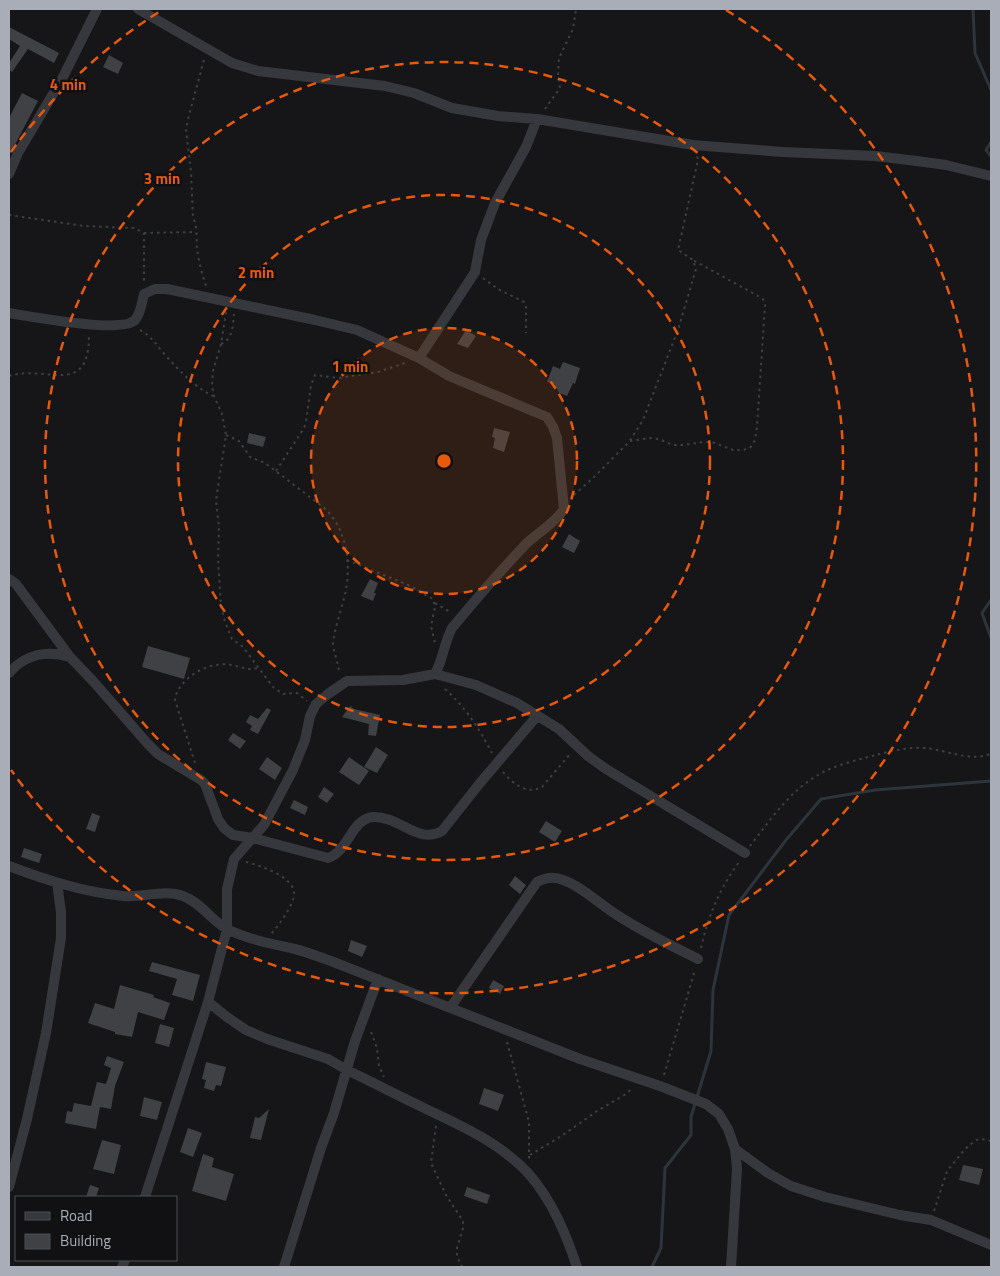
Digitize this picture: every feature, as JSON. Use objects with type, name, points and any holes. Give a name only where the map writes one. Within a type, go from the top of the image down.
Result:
[{"type":"street","points":[[9,174],[18,154],[63,76],[97,9]]},
{"type":"street","points":[[138,9],[232,63],[258,71],[385,86],[414,93],[452,108],[498,116],[537,119],[692,145],[908,160],[946,165],[991,176]]},
{"type":"street","points":[[420,358],[475,272],[481,240],[495,203],[526,147],[537,119]]},
{"type":"street","points":[[9,313],[56,321],[110,325],[128,324],[136,319],[144,294],[155,289],[215,298],[357,330],[420,358],[448,376],[547,417],[557,438],[564,503],[561,514],[514,557],[461,617],[450,633],[442,652],[439,667],[433,675]]},
{"type":"street","points":[[9,579],[16,584],[70,657],[94,681],[146,743],[174,764],[201,780],[210,795],[218,819],[224,828],[233,835],[254,838],[328,858],[336,855],[362,821],[371,817],[384,818],[402,824],[421,835],[436,835],[442,831],[537,716]]},
{"type":"street","points":[[9,673],[21,661],[29,657],[46,653],[58,653],[70,657]]},
{"type":"street","points":[[145,1196],[208,1002],[227,929],[227,889],[234,859],[264,825],[294,770],[305,740],[310,716],[316,704],[338,686],[347,681],[354,680],[403,680],[433,675],[476,685],[496,693],[560,729],[606,769],[745,853]]},
{"type":"street","points":[[9,866],[57,883],[89,891],[125,896],[166,894],[183,896],[199,904],[227,929],[264,942],[306,952],[580,1059],[706,1104],[719,1114],[728,1129],[735,1149],[737,1169],[731,1267]]},
{"type":"street","points":[[450,1008],[537,882],[546,877],[561,879],[577,887],[650,935],[698,959]]},
{"type":"street","points":[[9,1188],[46,1033],[61,938],[61,912],[57,883]]},
{"type":"street","points":[[284,1267],[364,1016],[378,979]]},
{"type":"street","points":[[208,1002],[226,1018],[246,1030],[328,1059],[392,1093],[487,1139],[528,1173],[544,1194],[558,1219],[577,1267]]},
{"type":"street","points":[[735,1149],[790,1186],[841,1201],[900,1215],[931,1220],[991,1245]]},
{"type":"path","points":[[537,119],[560,88],[558,75],[559,58],[573,29],[576,9]]},
{"type":"path","points":[[206,48],[207,52],[186,130],[197,248],[203,280],[215,298]]},
{"type":"path","points":[[629,442],[650,438],[659,439],[673,445],[712,442],[733,450],[743,450],[750,448],[755,440],[759,407],[765,305],[763,299],[678,250],[698,160],[697,153],[692,145]]},
{"type":"path","points":[[9,215],[84,226],[134,228],[144,233],[196,232]]},
{"type":"path","points":[[144,233],[144,294]]},
{"type":"path","points":[[564,503],[593,478],[629,442],[643,420],[678,330],[696,270],[693,260]]},
{"type":"path","points":[[475,272],[498,289],[524,302],[526,307],[526,333]]},
{"type":"path","points":[[221,344],[231,334],[231,302]]},
{"type":"path","points":[[231,302],[213,372],[212,385],[214,396],[222,414],[226,435],[216,500],[219,527],[218,559],[221,607],[232,639],[243,647],[278,692],[297,694],[309,703],[316,704]]},
{"type":"path","points":[[9,376],[24,373],[59,375],[77,373],[82,366],[89,343],[89,324]]},
{"type":"path","points":[[128,324],[147,334],[184,375],[202,390],[214,396]]},
{"type":"path","points":[[276,471],[304,428],[310,385],[315,375],[338,378],[378,372],[420,358]]},
{"type":"path","points":[[226,435],[239,441],[250,457],[265,463],[330,514],[339,529],[347,560],[346,590],[333,644],[333,651],[339,667],[338,686]]},
{"type":"path","points":[[347,560],[420,591],[433,599],[435,603],[461,617]]},
{"type":"path","points":[[435,603],[431,620],[431,633],[434,642],[442,652]]},
{"type":"path","points":[[201,780],[187,742],[175,700],[176,692],[194,672],[207,667],[225,665],[247,670],[259,668]]},
{"type":"path","points":[[433,675],[470,715],[504,774],[525,790],[537,790],[542,787],[577,745]]},
{"type":"path","points":[[660,1086],[676,1038],[705,929],[718,895],[745,853],[790,796],[818,774],[854,760],[910,748],[936,750],[970,757],[981,757],[991,754]]},
{"type":"path","points":[[234,859],[273,872],[290,883],[294,892],[292,901],[278,927],[264,942]]},
{"type":"path","points":[[364,1016],[375,1041],[381,1071],[392,1093]]},
{"type":"path","points":[[504,1030],[529,1122],[530,1155],[528,1173]]},
{"type":"path","points":[[530,1155],[623,1096],[640,1080]]},
{"type":"path","points":[[435,1114],[435,1142],[431,1163],[446,1195],[463,1221],[463,1228],[457,1248],[457,1256],[462,1267]]},
{"type":"path","points":[[931,1220],[947,1171],[965,1149],[976,1140],[982,1139],[991,1142]]},
{"type":"building","points":[[9,27],[59,53],[54,63],[28,49],[12,72],[9,70],[9,63],[20,46],[9,39]]},
{"type":"building","points":[[109,55],[123,63],[118,74],[103,67]]},
{"type":"building","points":[[22,93],[38,101],[9,156],[9,118]]},
{"type":"building","points":[[466,330],[476,336],[468,348],[457,344]]},
{"type":"building","points":[[563,362],[580,368],[575,384],[573,383],[567,396],[559,393],[554,384],[547,382],[553,366],[560,369]]},
{"type":"building","points":[[494,428],[510,432],[504,452],[493,448],[495,438],[492,437]]},
{"type":"building","points":[[249,433],[266,437],[263,447],[247,443]]},
{"type":"building","points":[[569,534],[580,541],[574,553],[562,547]]},
{"type":"building","points":[[370,579],[378,583],[373,601],[361,596]]},
{"type":"building","points":[[148,646],[190,658],[184,679],[142,667]]},
{"type":"building","points":[[350,706],[354,709],[380,715],[376,736],[368,735],[369,724],[342,717]]},
{"type":"building","points":[[267,708],[271,710],[258,734],[250,730],[252,726],[246,722],[250,715],[258,719]]},
{"type":"building","points":[[233,733],[246,741],[240,749],[228,740]]},
{"type":"building","points":[[376,747],[388,755],[377,773],[364,767]]},
{"type":"building","points":[[267,757],[282,768],[275,780],[259,769]]},
{"type":"building","points":[[349,757],[369,771],[359,785],[339,772]]},
{"type":"building","points":[[324,787],[334,794],[327,803],[318,797]]},
{"type":"building","points":[[294,800],[308,807],[305,815],[290,808]]},
{"type":"building","points":[[92,813],[100,816],[95,832],[86,829]]},
{"type":"building","points":[[546,821],[562,831],[555,842],[539,832]]},
{"type":"building","points":[[24,848],[42,854],[39,863],[21,857]]},
{"type":"building","points":[[515,876],[526,885],[520,894],[509,885]]},
{"type":"building","points":[[351,940],[367,946],[362,957],[348,951]]},
{"type":"building","points":[[152,962],[200,975],[193,1001],[172,995],[177,979],[149,971]]},
{"type":"building","points":[[493,980],[504,986],[500,994],[489,988]]},
{"type":"building","points":[[120,985],[154,995],[153,997],[170,1003],[164,1020],[138,1012],[132,1037],[115,1034],[115,1032],[88,1023],[95,1003],[114,1009]]},
{"type":"building","points":[[160,1024],[174,1028],[169,1047],[155,1043]]},
{"type":"building","points":[[107,1056],[124,1062],[115,1086],[111,1109],[100,1107],[96,1129],[65,1123],[67,1111],[72,1112],[74,1103],[91,1106],[97,1082],[106,1084],[111,1068],[104,1065]]},
{"type":"building","points":[[206,1062],[226,1067],[221,1086],[216,1085],[214,1091],[204,1088],[206,1080],[202,1079]]},
{"type":"building","points":[[484,1088],[504,1095],[498,1111],[479,1104]]},
{"type":"building","points":[[144,1097],[162,1102],[157,1120],[140,1116]]},
{"type":"building","points":[[269,1109],[261,1140],[250,1138],[255,1117],[259,1118]]},
{"type":"building","points":[[188,1128],[202,1133],[193,1157],[180,1152]]},
{"type":"building","points":[[102,1140],[121,1145],[114,1174],[93,1169]]},
{"type":"building","points":[[203,1154],[214,1158],[212,1167],[234,1174],[226,1201],[192,1191]]},
{"type":"building","points":[[963,1165],[983,1169],[979,1185],[959,1180]]},
{"type":"building","points":[[90,1185],[99,1188],[96,1196],[86,1196]]},
{"type":"building","points":[[467,1187],[490,1195],[487,1204],[464,1196]]},
{"type":"waterway","points":[[973,9],[975,53],[991,90]]},
{"type":"waterway","points":[[991,142],[986,150],[991,156]]},
{"type":"waterway","points":[[991,600],[982,613],[991,638]]},
{"type":"waterway","points":[[652,1267],[661,1248],[665,1168],[691,1135],[691,1117],[711,1051],[713,990],[729,915],[786,840],[821,799],[875,790],[991,781]]}]
